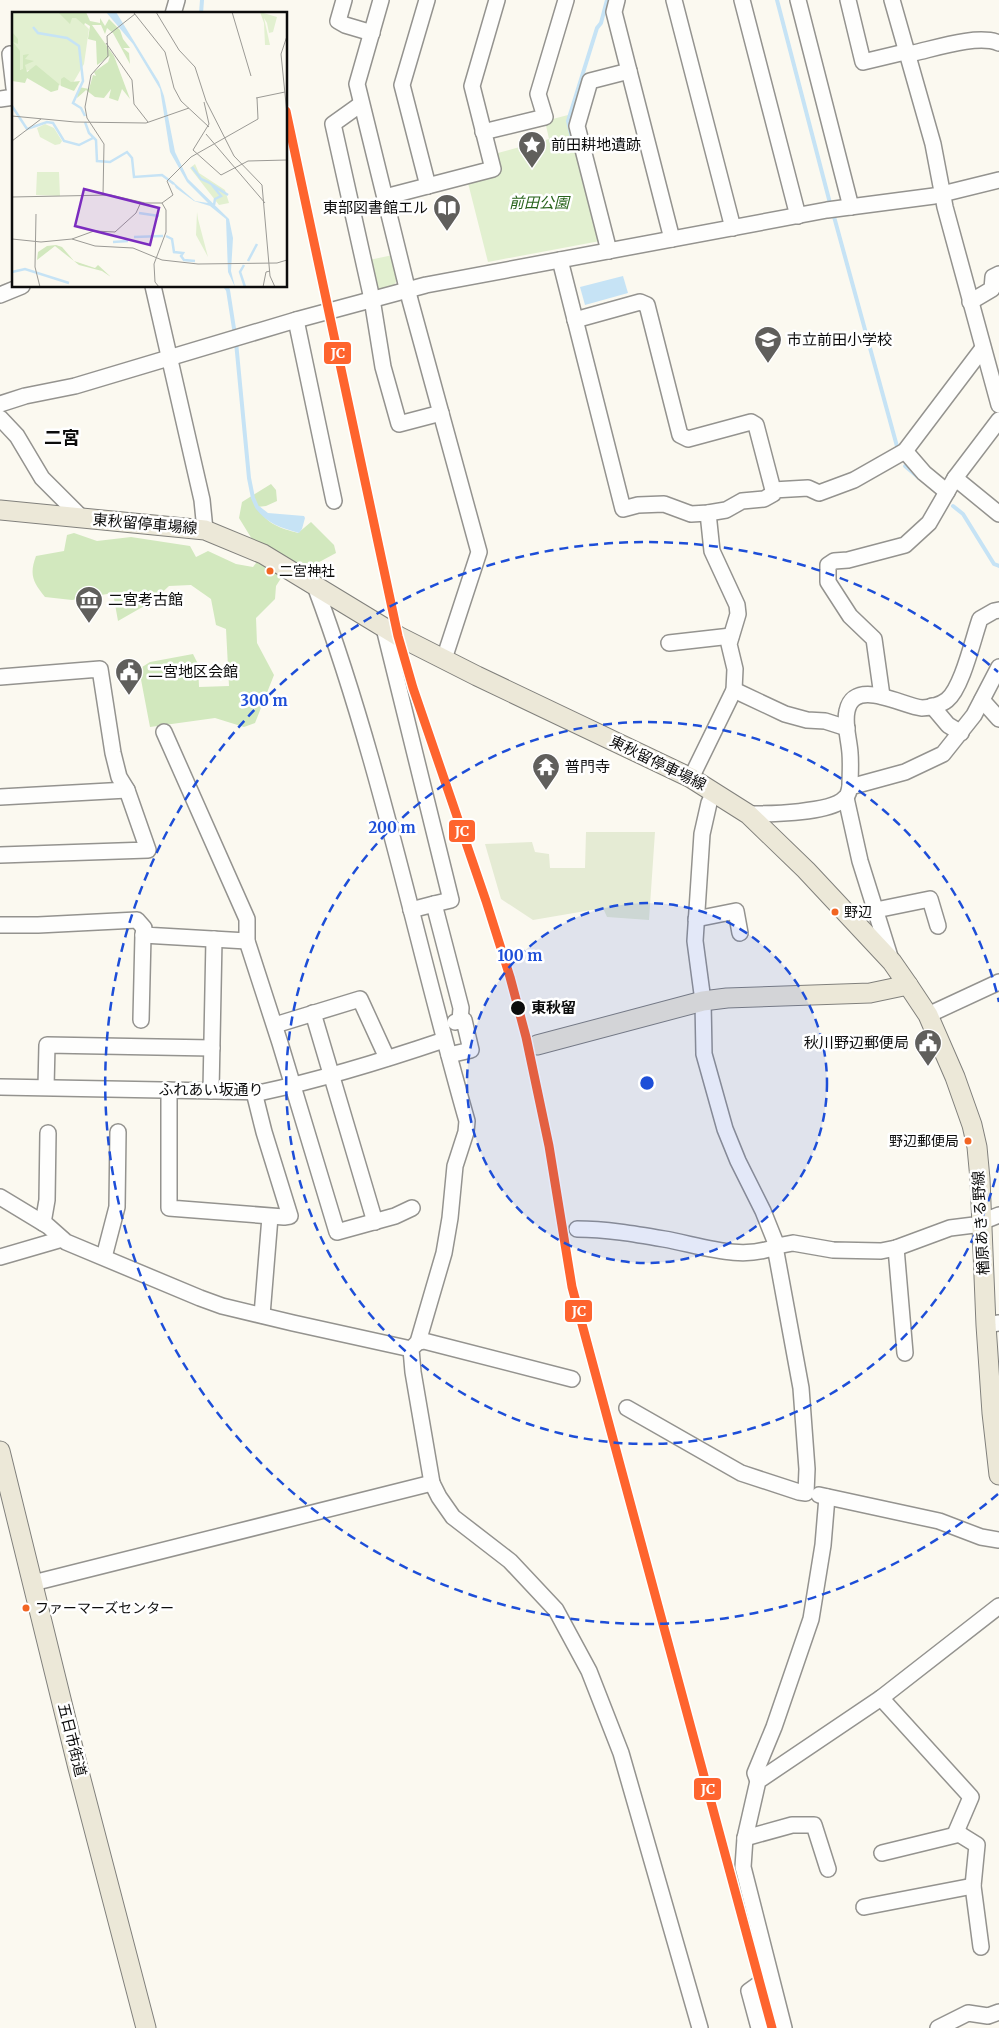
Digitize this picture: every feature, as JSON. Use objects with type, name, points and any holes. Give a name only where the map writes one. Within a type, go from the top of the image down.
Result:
[{"type":"main road","name":"東秋留停車場線","points":[[0,510],[206,530],[263,554],[384,628],[444,659],[692,778],[748,814],[806,870],[892,962],[908,985]]},
{"type":"main road","points":[[537,1045],[704,1001],[727,998],[870,993],[908,985]]},
{"type":"main road","name":"楢原あきる野線","points":[[908,985],[928,1016],[955,1077],[972,1125],[991,1218],[992,1324],[998,1467]]},
{"type":"main road","name":"五日市街道","points":[[0,1451],[7,1506],[33,1583],[146,2028]]},
{"type":"street","points":[[344,0],[338,21],[345,26],[372,33]]},
{"type":"street","points":[[381,0],[357,84],[408,289],[479,552],[444,659]]},
{"type":"street","points":[[427,0],[402,85],[428,186]]},
{"type":"street","points":[[385,197],[493,169],[472,86],[497,0]]},
{"type":"street","points":[[484,132],[544,117],[538,94],[566,0]]},
{"type":"street","points":[[617,0],[614,12],[672,239]]},
{"type":"street","points":[[674,0],[733,228]]},
{"type":"street","points":[[742,0],[798,216]]},
{"type":"street","points":[[798,0],[839,209]]},
{"type":"street","points":[[848,0],[864,62],[964,41],[994,41],[999,43]]},
{"type":"street","points":[[892,0],[933,144],[943,194],[970,302],[999,405]]},
{"type":"street","points":[[10,54],[12,71]]},
{"type":"street","points":[[610,251],[577,126],[590,81],[629,71]]},
{"type":"street","points":[[361,104],[333,124],[372,300],[383,367],[398,424],[441,413]]},
{"type":"street","points":[[0,404],[34,394],[75,386],[296,320],[408,289],[798,216],[943,194],[999,180]]},
{"type":"street","points":[[560,260],[575,320],[623,509],[638,505],[664,504],[691,514],[708,513],[726,510],[742,501],[764,499],[773,494],[756,425],[751,422],[688,439],[680,436],[647,305],[640,302],[575,320]]},
{"type":"street","points":[[970,302],[992,289],[993,277],[999,274]]},
{"type":"street","points":[[0,295],[17,288]]},
{"type":"street","points":[[153,288],[202,500],[206,530]]},
{"type":"street","points":[[296,320],[334,501]]},
{"type":"street","points":[[773,490],[808,488],[819,492],[854,480],[904,451],[983,348]]},
{"type":"street","points":[[0,418],[18,436],[42,478],[83,519]]},
{"type":"street","points":[[882,696],[874,639],[850,616],[828,582],[828,565],[834,561],[848,560],[905,545],[929,523],[955,478],[999,420]]},
{"type":"street","points":[[904,451],[924,474],[948,492]]},
{"type":"street","points":[[955,478],[999,514]]},
{"type":"street","points":[[692,778],[734,690],[735,669],[729,644],[738,614],[737,604],[712,551],[708,513]]},
{"type":"street","points":[[315,586],[336,642],[384,806],[448,1055],[467,1121],[466,1132],[455,1166],[450,1218],[441,1267],[415,1345],[413,1372],[432,1482],[438,1497],[453,1518],[510,1561],[556,1610],[586,1664],[621,1753],[700,2028]]},
{"type":"street","points":[[892,962],[860,862],[848,793],[850,755],[847,712],[849,705],[854,699],[872,693],[922,708],[946,701],[958,685],[980,619],[999,610]]},
{"type":"street","points":[[384,628],[451,900],[411,910]]},
{"type":"street","points":[[669,643],[732,636]]},
{"type":"street","points":[[748,814],[789,814],[824,807],[848,793],[905,772],[943,754],[974,716],[999,667]]},
{"type":"street","points":[[0,677],[100,669],[113,753],[119,777],[127,790],[148,850],[0,855]]},
{"type":"street","points":[[734,690],[785,714],[807,720],[825,721],[847,728]]},
{"type":"street","points":[[982,700],[999,719]]},
{"type":"street","points":[[932,706],[948,725],[961,733]]},
{"type":"street","points":[[164,732],[247,919],[247,941],[337,1232],[395,1216],[412,1208]]},
{"type":"street","points":[[0,797],[127,790]]},
{"type":"street","points":[[714,792],[709,803],[702,834],[700,855],[701,878],[695,941],[704,1001],[704,1054],[719,1107],[738,1162],[763,1211],[777,1246],[776,1252],[782,1295],[793,1338],[801,1388],[808,1469],[806,1492]]},
{"type":"street","points":[[876,910],[930,899],[938,926]]},
{"type":"street","points":[[434,904],[461,1008],[460,1021],[464,1020],[471,1050],[448,1055]]},
{"type":"street","points":[[696,919],[736,911],[740,933]]},
{"type":"street","points":[[0,925],[137,920],[144,928],[141,1020]]},
{"type":"street","points":[[143,935],[247,941]]},
{"type":"street","points":[[210,1091],[214,939]]},
{"type":"street","points":[[928,1016],[999,982]]},
{"type":"street","points":[[274,1025],[360,999],[387,1058]]},
{"type":"street","points":[[313,1013],[375,1222]]},
{"type":"street","name":"ふれあい坂通り","points":[[0,1087],[254,1092],[293,1086],[387,1058],[443,1033],[460,1021]]},
{"type":"street","points":[[46,1087],[47,1045],[212,1048]]},
{"type":"street","points":[[169,1090],[170,1208],[290,1216],[264,1132],[254,1092]]},
{"type":"street","points":[[104,1258],[117,1206],[118,1132]]},
{"type":"street","points":[[43,1223],[47,1200],[48,1133]]},
{"type":"street","points":[[0,1197],[43,1223],[62,1240],[207,1301],[262,1315],[415,1345],[424,1341],[572,1378]]},
{"type":"street","points":[[262,1315],[270,1216]]},
{"type":"street","points":[[577,1229],[605,1229],[696,1245],[724,1252],[748,1252],[793,1243],[834,1250],[881,1251],[896,1248],[950,1228],[974,1225],[991,1218]]},
{"type":"street","points":[[0,1257],[62,1240]]},
{"type":"street","points":[[896,1248],[904,1353]]},
{"type":"street","points":[[627,1408],[741,1473],[799,1492],[939,1521],[981,1537],[999,1540]]},
{"type":"street","points":[[33,1583],[432,1482]]},
{"type":"street","points":[[784,2028],[743,1867],[745,1838],[758,1781],[755,1773],[774,1727],[811,1619],[823,1545],[827,1497]]},
{"type":"street","points":[[758,1781],[881,1698],[999,1606]]},
{"type":"street","points":[[881,1698],[971,1796],[956,1832],[977,1845],[972,1886],[981,1947]]},
{"type":"street","points":[[745,1838],[792,1825],[814,1825],[828,1869]]},
{"type":"street","points":[[882,1853],[960,1834]]},
{"type":"street","points":[[864,1907],[972,1886]]},
{"type":"street","points":[[759,2028],[749,1991],[770,1976]]},
{"type":"street","points":[[938,2028],[968,2013],[988,2016],[999,2012]]},
{"type":"green space","name":"前田公園","points":[[568,115],[600,241],[488,262],[468,183],[499,175],[494,154],[549,139],[545,121]]},
{"type":"green space","points":[[393,255],[398,279],[394,285],[376,290],[369,260]]},
{"type":"green space","name":"二宮神社","points":[[271,484],[276,490],[277,501],[266,506],[257,507],[261,513],[270,522],[298,533],[311,522],[334,545],[336,553],[310,567],[290,564],[276,586],[275,599],[256,618],[257,643],[274,675],[255,723],[244,727],[215,718],[150,727],[139,669],[150,662],[193,654],[198,664],[199,687],[229,686],[226,629],[216,625],[211,599],[191,585],[169,586],[153,601],[118,621],[113,593],[72,600],[45,597],[33,578],[36,556],[64,551],[67,535],[74,533],[97,541],[131,537],[190,546],[196,557],[208,551],[236,564],[253,567],[266,550],[255,544],[239,518],[242,502]]},
{"type":"green space","points":[[586,832],[655,832],[649,920],[607,917],[603,908],[533,920],[501,899],[485,844],[532,842],[535,852],[549,854],[550,868],[585,868]]},
{"type":"water","points":[[623,276],[628,293],[585,305],[580,287]]},
{"type":"water","points":[[259,506],[268,513],[304,516],[302,529],[299,533],[275,524],[256,509]]},
{"type":"waterway","points":[[201,12],[202,0]]},
{"type":"waterway","points":[[572,138],[568,121],[607,0]]},
{"type":"waterway","points":[[777,0],[831,207]]},
{"type":"waterway","points":[[833,213],[898,450]]},
{"type":"waterway","points":[[226,288],[235,335]]},
{"type":"waterway","points":[[236,342],[249,478],[257,507]]},
{"type":"waterway","points":[[905,466],[919,478]]},
{"type":"waterway","points":[[953,506],[963,514],[994,564],[999,566]]},
{"type":"transit line","name":"JC","points":[[288,120],[398,636],[413,688],[510,977],[526,1037],[549,1146],[572,1287],[772,2028]]},
{"type":"place","name":"前田耕地遺跡","points":[[532,169]]},
{"type":"place","name":"東部図書館エル","points":[[447,232]]},
{"type":"place","name":"市立前田小学校","points":[[768,364]]},
{"type":"place","name":"二宮神社","points":[[270,571]]},
{"type":"place","name":"二宮考古館","points":[[89,624]]},
{"type":"place","name":"二宮地区会館","points":[[129,696]]},
{"type":"place","name":"普門寺","points":[[546,791]]},
{"type":"place","name":"野辺","points":[[835,912]]},
{"type":"place","name":"東秋留","points":[[518,1008]]},
{"type":"place","name":"秋川野辺郵便局","points":[[928,1067]]},
{"type":"place","name":"野辺郵便局","points":[[968,1141]]},
{"type":"place","name":"ファーマーズセンター","points":[[26,1608]]},
{"type":"district","name":"二宮","points":[[62,438]]}]
